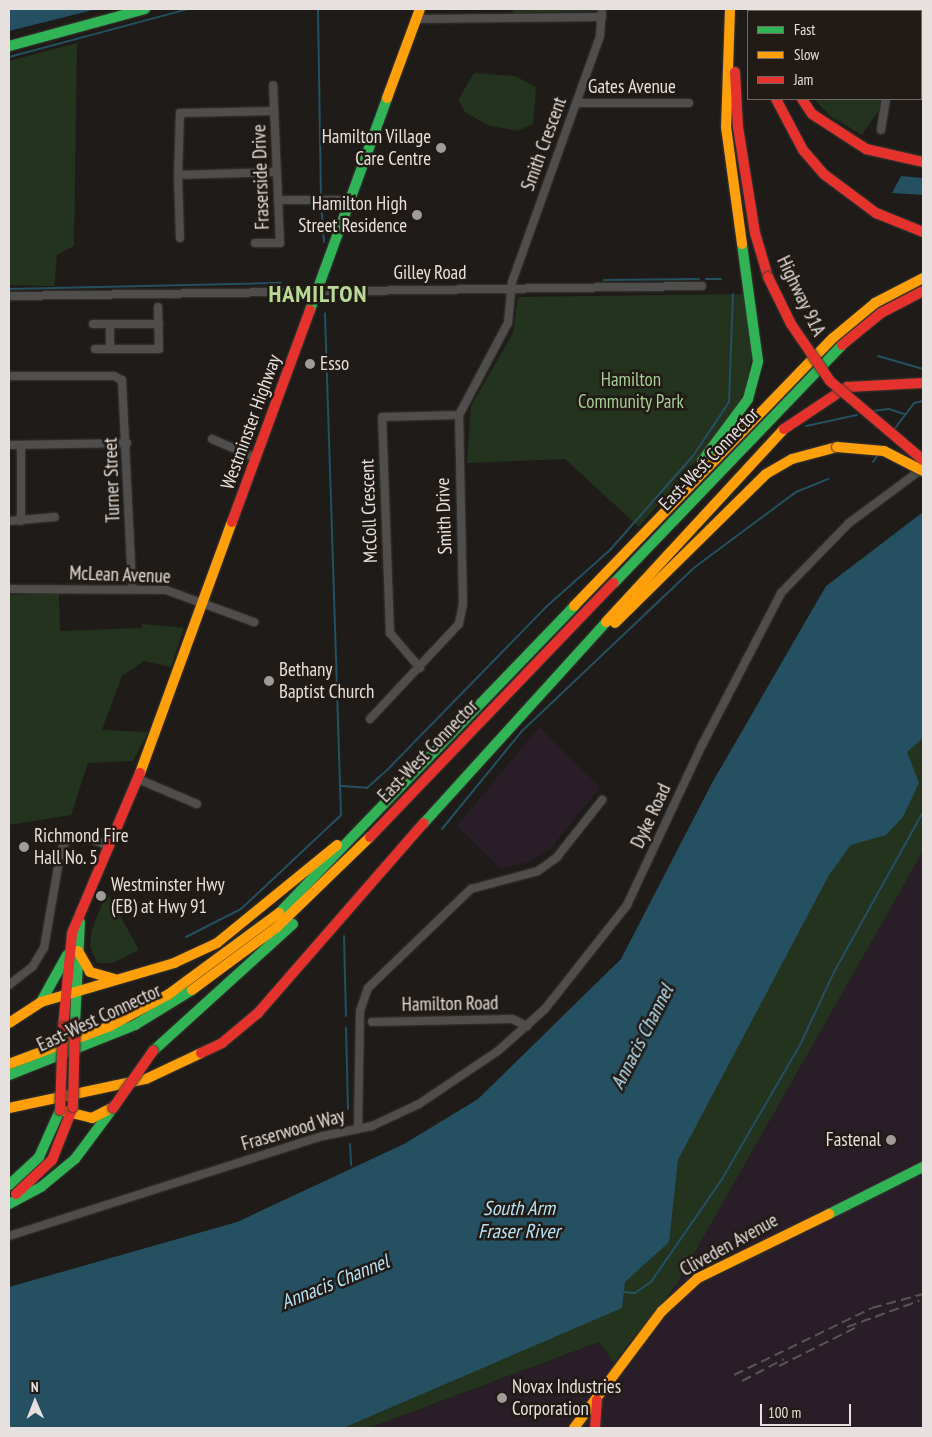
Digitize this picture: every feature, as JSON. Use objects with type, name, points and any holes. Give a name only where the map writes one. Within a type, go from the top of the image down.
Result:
[{"type":"main road","points":[[9,46],[145,9]]},
{"type":"main road","name":"Westminster Highway","points":[[9,1185],[39,1157],[60,1110],[64,994],[67,954],[72,933],[80,922],[138,779],[420,9]]},
{"type":"main road","points":[[611,568],[722,438],[755,378],[759,346],[755,314],[739,238],[726,127],[730,9]]},
{"type":"main road","name":"Highway 91A","points":[[736,9],[738,127],[755,233],[768,277],[791,324],[830,381],[887,434],[923,460]]},
{"type":"main road","points":[[777,100],[803,150],[825,175],[876,214],[923,232]]},
{"type":"main road","points":[[803,100],[812,114],[847,140],[866,150],[923,162]]},
{"type":"main road","points":[[611,568],[833,338],[875,302],[923,278]]},
{"type":"main road","name":"East-West Connector","points":[[9,1075],[86,1048],[176,1002],[277,927],[342,865],[815,373],[875,318],[923,291]]},
{"type":"main road","points":[[9,1108],[107,1089],[171,1070],[222,1043],[258,1013],[556,675],[802,413],[847,387],[923,382]]},
{"type":"main road","points":[[556,675],[637,603],[766,474],[792,459],[837,447],[884,451],[923,469]]},
{"type":"main road","name":"East-West Connector","points":[[9,1064],[110,1026],[198,975],[273,918],[611,568]]},
{"type":"main road","points":[[9,1023],[41,1002],[76,990],[174,963],[217,943],[360,829]]},
{"type":"main road","points":[[9,1204],[75,1159],[153,1051],[285,933],[342,865]]},
{"type":"main road","name":"Westminster Highway","points":[[9,1198],[52,1160],[72,1111],[80,922]]},
{"type":"main road","points":[[78,951],[90,972],[114,979]]},
{"type":"main road","points":[[41,1002],[67,954]]},
{"type":"main road","points":[[9,1098],[171,1070]]},
{"type":"main road","points":[[60,1110],[72,1111],[92,1118],[113,1108]]},
{"type":"main road","name":"Cliveden Avenue","points":[[578,1427],[597,1397],[662,1311],[698,1278],[923,1167]]},
{"type":"main road","points":[[595,1428],[597,1397]]},
{"type":"street","points":[[416,19],[602,13]]},
{"type":"street","name":"Smith Crescent","points":[[510,289],[600,36],[602,13]]},
{"type":"street","name":"Fraserside Drive","points":[[255,243],[280,243],[273,86]]},
{"type":"street","points":[[881,130],[886,100]]},
{"type":"street","name":"Gates Avenue","points":[[576,103],[688,103]]},
{"type":"street","points":[[180,238],[178,176],[180,113],[274,110]]},
{"type":"street","points":[[178,176],[276,172]]},
{"type":"street","points":[[278,200],[331,198],[351,200]]},
{"type":"street","name":"Gilley Road","points":[[9,296],[702,286]]},
{"type":"street","name":"Smith Drive","points":[[370,719],[452,634],[462,614],[459,415],[506,327],[510,289]]},
{"type":"street","points":[[95,348],[159,349],[158,307]]},
{"type":"street","points":[[92,324],[159,324]]},
{"type":"street","points":[[110,324],[110,349]]},
{"type":"street","name":"Turner Street","points":[[9,376],[114,376],[125,385],[132,588]]},
{"type":"street","name":"McColl Crescent","points":[[420,668],[390,634],[382,417],[459,415]]},
{"type":"street","points":[[212,439],[256,458]]},
{"type":"street","points":[[9,445],[127,443]]},
{"type":"street","points":[[21,445],[21,521]]},
{"type":"street","name":"Dyke Road","points":[[358,1128],[419,1104],[526,1026],[598,946],[627,905],[702,745],[781,592],[849,523],[923,469]]},
{"type":"street","points":[[9,521],[55,517]]},
{"type":"street","name":"McLean Avenue","points":[[9,589],[132,588],[166,590],[254,622]]},
{"type":"street","points":[[138,779],[197,804]]},
{"type":"street","name":"Fraserwood Way","points":[[9,1236],[358,1128],[360,1011],[368,988],[472,889],[538,871],[558,857],[602,800]]},
{"type":"street","points":[[9,985],[33,966],[44,948],[61,850],[68,838],[79,834],[110,846]]},
{"type":"street","name":"Hamilton Road","points":[[372,1022],[512,1019],[526,1026]]},
{"type":"shaded area","points":[[539,727],[600,787],[551,848],[529,862],[500,868],[457,826]]},
{"type":"shaded area","points":[[923,851],[923,1428],[369,1428],[600,1342],[614,1362],[675,1287]]},
{"type":"green space","points":[[514,9],[597,9],[597,11],[512,13]]},
{"type":"green space","points":[[77,43],[74,246],[57,255],[54,286],[9,285],[9,61]]},
{"type":"green space","points":[[474,73],[515,76],[536,87],[533,124],[518,131],[487,125],[465,112],[458,100]]},
{"type":"green space","points":[[815,100],[880,100],[880,108],[862,135],[830,116]]},
{"type":"green space","name":"Hamilton Community Park","points":[[746,294],[753,350],[744,394],[719,434],[639,527],[565,459],[467,463],[471,406],[513,333],[518,297]]},
{"type":"green space","points":[[59,594],[60,631],[142,628],[142,624],[184,628],[171,667],[144,661],[122,676],[102,730],[148,732],[133,761],[88,763],[71,815],[9,825],[9,595]]},
{"type":"green space","points":[[923,725],[923,851],[675,1287],[614,1362],[599,1342],[369,1428],[343,1428],[822,858]]},
{"type":"green space","points":[[107,892],[139,950],[113,963],[97,963],[90,946],[92,929]]},
{"type":"water","points":[[9,9],[108,9],[9,34]]},
{"type":"water","points":[[901,176],[923,178],[923,195],[892,193]]},
{"type":"water","name":"South Arm Fraser River","points":[[923,512],[923,738],[907,752],[919,783],[903,817],[886,835],[851,845],[829,875],[678,1160],[669,1242],[625,1282],[622,1308],[343,1428],[9,1428],[9,1287],[237,1222],[404,1144],[478,1099],[621,959],[712,783],[826,586]]},
{"type":"pier","points":[[97,9],[110,9],[9,36],[9,31]]},
{"type":"waterway","points":[[9,57],[188,9]]},
{"type":"waterway","points":[[318,9],[321,197]]},
{"type":"waterway","points":[[321,202],[324,242]]},
{"type":"waterway","points":[[604,280],[699,279]]},
{"type":"waterway","points":[[706,279],[721,279]]},
{"type":"waterway","points":[[9,289],[281,283]]},
{"type":"waterway","points":[[341,786],[367,788],[390,767],[546,607],[610,550],[693,456],[729,402],[733,294]]},
{"type":"waterway","points":[[186,937],[241,909],[341,815],[325,313]]},
{"type":"waterway","points":[[878,356],[923,369]]},
{"type":"waterway","points":[[893,431],[914,403],[923,401]]},
{"type":"waterway","points":[[872,411],[889,409],[904,414]]},
{"type":"waterway","points":[[806,426],[857,415]]},
{"type":"waterway","points":[[873,462],[877,456]]},
{"type":"waterway","points":[[442,829],[521,732],[695,567],[796,492],[828,479]]},
{"type":"waterway","points":[[622,1292],[635,1293],[651,1282],[722,1179],[800,1045],[834,972],[923,812]]},
{"type":"waterway","points":[[344,936],[346,1016]]},
{"type":"waterway","points":[[346,1028],[348,1109]]},
{"type":"waterway","points":[[350,1144],[351,1165]]},
{"type":"railway","points":[[734,1375],[872,1308],[923,1294]]},
{"type":"railway","points":[[847,1327],[919,1301]]},
{"type":"railway","points":[[779,1366],[855,1328]]},
{"type":"railway","points":[[742,1381],[784,1359]]},
{"type":"traffic: fast","points":[[9,46],[145,9]]},
{"type":"traffic: fast","points":[[310,310],[387,98]]},
{"type":"traffic: fast","points":[[702,461],[748,399],[758,361],[742,244]]},
{"type":"traffic: fast","points":[[614,583],[842,345]]},
{"type":"traffic: fast","points":[[279,913],[574,606]]},
{"type":"traffic: fast","points":[[424,823],[606,622]]},
{"type":"traffic: fast","points":[[75,1023],[80,922]]},
{"type":"traffic: fast","points":[[153,1051],[293,924]]},
{"type":"traffic: fast","points":[[41,1002],[67,955]]},
{"type":"traffic: fast","points":[[9,1075],[135,1025],[192,990]]},
{"type":"traffic: fast","points":[[9,1204],[41,1187],[75,1159],[113,1108]]},
{"type":"traffic: fast","points":[[9,1185],[39,1157],[60,1110]]},
{"type":"traffic: fast","points":[[829,1214],[923,1167]]},
{"type":"traffic: slow","points":[[387,98],[420,9]]},
{"type":"traffic: slow","points":[[730,9],[726,127],[742,244]]},
{"type":"traffic: slow","points":[[574,606],[833,338],[875,303],[923,278]]},
{"type":"traffic: slow","points":[[606,622],[784,429]]},
{"type":"traffic: slow","points":[[615,623],[766,474],[792,459],[837,447]]},
{"type":"traffic: slow","points":[[837,447],[884,451],[923,471]]},
{"type":"traffic: slow","points":[[140,773],[232,522]]},
{"type":"traffic: slow","points":[[192,990],[277,927],[370,837]]},
{"type":"traffic: slow","points":[[9,1023],[41,1002],[174,963],[217,943],[337,845]]},
{"type":"traffic: slow","points":[[9,1064],[110,1026],[169,994],[279,913]]},
{"type":"traffic: slow","points":[[78,951],[90,972],[114,979]]},
{"type":"traffic: slow","points":[[9,1108],[146,1079],[201,1053]]},
{"type":"traffic: slow","points":[[60,1110],[92,1118],[112,1108]]},
{"type":"traffic: slow","points":[[574,1428],[662,1311],[698,1278],[829,1214]]},
{"type":"traffic: jam","points":[[735,72],[738,127],[755,233],[768,277]]},
{"type":"traffic: jam","points":[[777,100],[803,150],[825,175],[876,213],[923,232]]},
{"type":"traffic: jam","points":[[803,100],[812,114],[866,149],[923,162]]},
{"type":"traffic: jam","points":[[768,277],[791,324],[830,381],[923,460]]},
{"type":"traffic: jam","points":[[842,345],[881,313],[923,291]]},
{"type":"traffic: jam","points":[[232,522],[310,310]]},
{"type":"traffic: jam","points":[[784,429],[847,387],[923,383]]},
{"type":"traffic: jam","points":[[370,837],[614,583]]},
{"type":"traffic: jam","points":[[63,1027],[72,933],[140,773]]},
{"type":"traffic: jam","points":[[201,1053],[222,1043],[258,1013],[424,823]]},
{"type":"traffic: jam","points":[[73,1107],[75,1023]]},
{"type":"traffic: jam","points":[[60,1110],[63,1027]]},
{"type":"traffic: jam","points":[[113,1108],[153,1051]]},
{"type":"traffic: jam","points":[[16,1194],[52,1160],[73,1107]]},
{"type":"traffic: jam","points":[[595,1428],[597,1400]]},
{"type":"place","name":"Hamilton Village Care Centre","points":[[441,148]]},
{"type":"place","name":"Hamilton High Street Residence","points":[[417,215]]},
{"type":"place","name":"Esso","points":[[310,364]]},
{"type":"place","name":"Bethany Baptist Church","points":[[269,681]]},
{"type":"place","name":"Richmond Fire Hall No. 5","points":[[24,847]]},
{"type":"place","name":"Westminster Hwy (EB) at Hwy 91","points":[[101,896]]},
{"type":"place","name":"Fastenal","points":[[891,1140]]},
{"type":"place","name":"Novax Industries Corporation","points":[[502,1398]]},
{"type":"district","name":"HAMILTON","points":[[318,294]]},
{"type":"water label","name":"Annacis Channel","points":[[642,1037]]},
{"type":"water label","name":"Annacis Channel","points":[[335,1282]]}]
